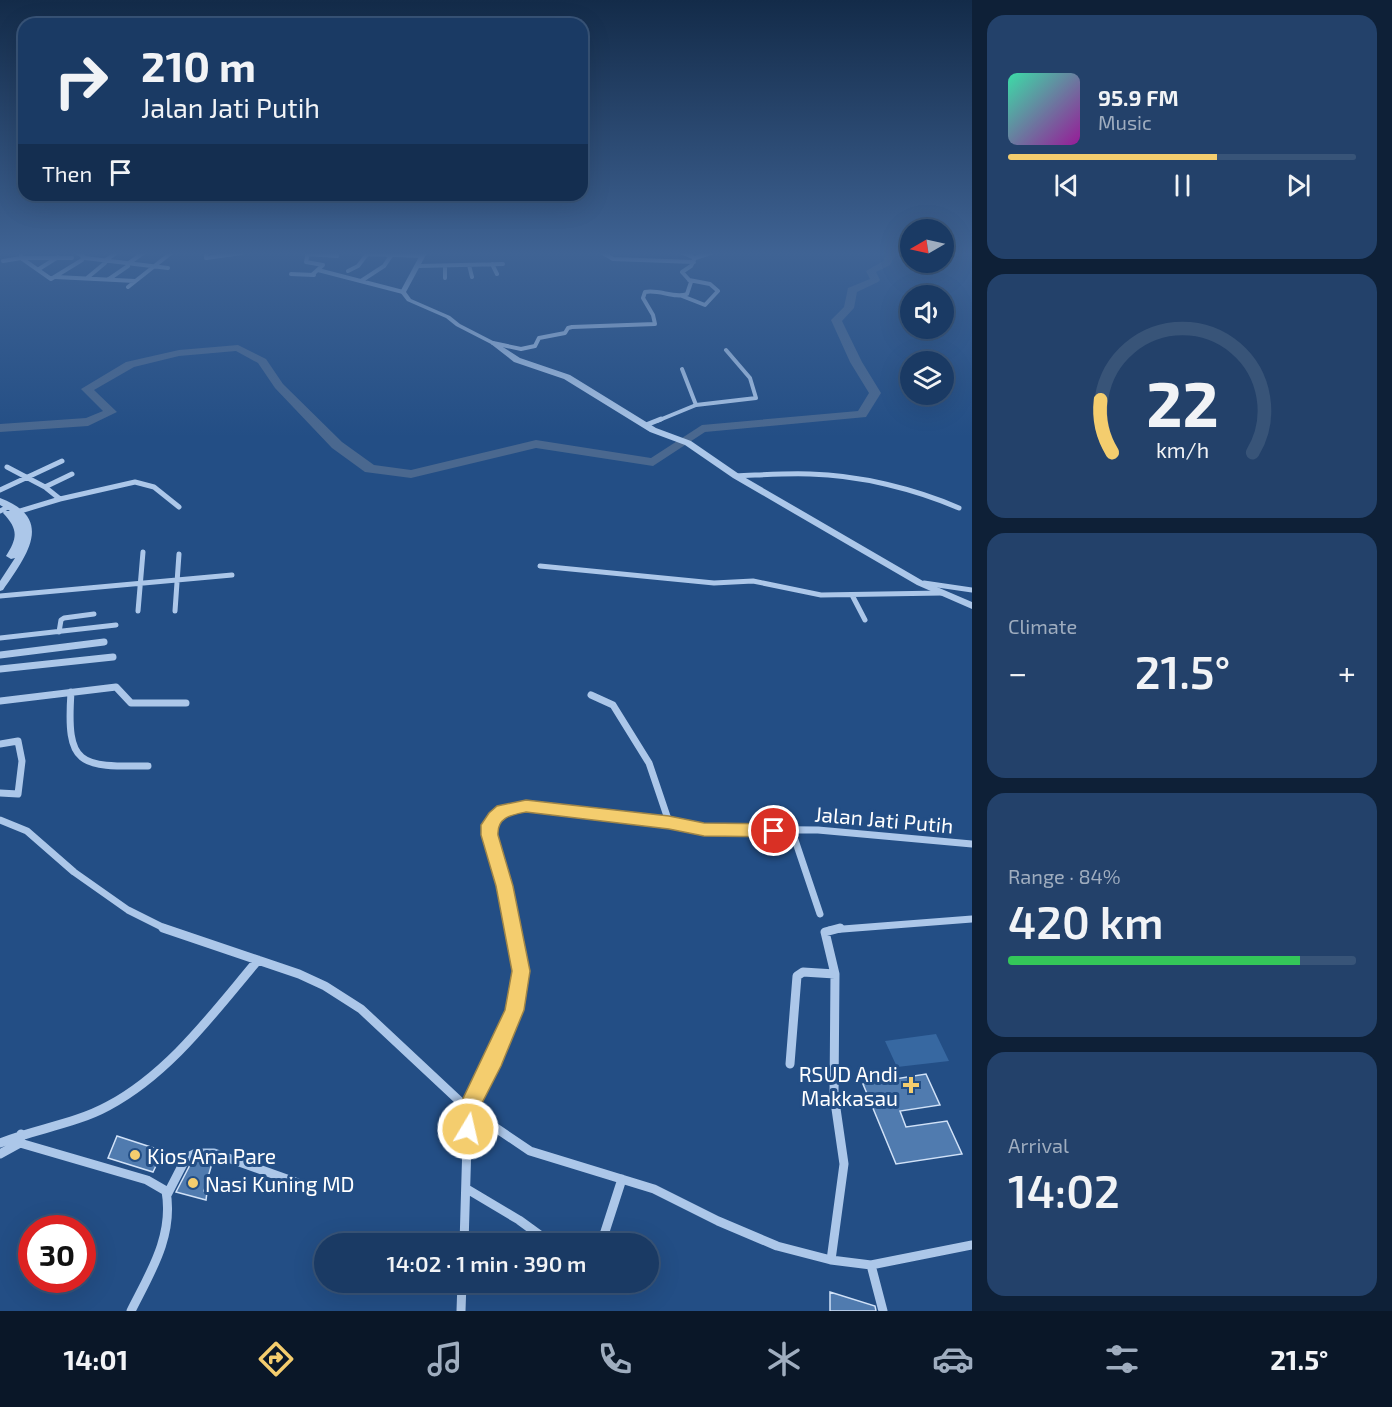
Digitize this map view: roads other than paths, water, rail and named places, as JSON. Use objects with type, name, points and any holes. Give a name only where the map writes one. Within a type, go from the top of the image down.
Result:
[{"type":"street","points":[[444,314],[517,360],[561,374],[650,427],[688,443],[736,476],[920,583],[972,606]]},
{"type":"street","points":[[493,343],[525,349],[535,346],[539,338],[565,333],[568,328],[572,327],[652,325],[655,324],[653,314]]},
{"type":"street","points":[[650,427],[696,405],[756,398],[750,378],[726,350]]},
{"type":"street","points":[[682,369],[696,405]]},
{"type":"street","points":[[0,490],[62,460]]},
{"type":"street","points":[[7,467],[45,487],[60,499]]},
{"type":"street","points":[[45,487],[72,474]]},
{"type":"street","points":[[736,476],[812,474],[891,485],[927,494],[959,508]]},
{"type":"street","points":[[5,508],[139,482],[165,493],[179,507]]},
{"type":"street","points":[[0,588],[28,528],[24,517],[5,508]]},
{"type":"street","points":[[0,575],[21,547],[19,525],[5,508]]},
{"type":"street","points":[[138,611],[143,552]]},
{"type":"street","points":[[175,611],[179,554]]},
{"type":"street","points":[[540,566],[704,582],[753,581],[814,595],[945,593]]},
{"type":"street","points":[[0,596],[232,575]]},
{"type":"street","points":[[920,583],[972,590]]},
{"type":"street","points":[[852,595],[865,620]]},
{"type":"street","points":[[59,632],[62,619],[94,614]]},
{"type":"street","points":[[0,638],[116,625]]},
{"type":"street","points":[[0,655],[104,642]]},
{"type":"street","points":[[0,669],[113,657]]},
{"type":"street","points":[[0,701],[116,687],[122,690],[130,704],[186,703]]},
{"type":"street","points":[[71,692],[70,735],[78,755],[87,762],[148,766]]},
{"type":"street","points":[[591,695],[613,705],[649,763],[669,822]]},
{"type":"street","points":[[0,744],[18,741],[22,762],[18,794],[0,793]]},
{"type":"street","name":"Jalan Jati Putih","points":[[468,1109],[494,1059],[515,1010],[521,971],[505,886],[491,840],[489,825],[503,811],[526,806],[669,822],[704,829],[818,830],[972,844]]},
{"type":"street","points":[[0,820],[27,831],[74,872],[128,910],[159,927],[299,974],[325,986],[361,1009],[468,1109],[536,1154],[654,1189],[718,1221],[777,1246],[831,1260],[871,1265],[972,1245]]},
{"type":"street","points":[[792,831],[820,914]]},
{"type":"street","points":[[831,1260],[844,1164],[834,1095],[835,974],[827,942],[827,930],[972,919]]},
{"type":"street","points":[[0,1143],[84,1116],[109,1105],[154,1073],[198,1029],[258,960]]},
{"type":"street","points":[[790,1064],[796,976],[803,972],[835,974]]},
{"type":"street","points":[[465,1233],[468,1109]]},
{"type":"street","points":[[0,1154],[20,1138]]},
{"type":"street","points":[[20,1138],[147,1180],[157,1184],[167,1195]]},
{"type":"street","points":[[131,1311],[156,1260],[169,1216],[167,1195],[186,1158],[201,1152],[214,1153],[312,1188]]},
{"type":"street","points":[[605,1233],[622,1179]]},
{"type":"street","points":[[467,1189],[536,1233]]},
{"type":"street","points":[[871,1265],[883,1311]]},
{"type":"street","points":[[461,1311],[462,1293]]},
{"type":"waterway","points":[[0,428],[88,422],[111,412],[87,389],[130,364],[179,353],[238,348],[262,361],[279,386],[337,445],[370,469],[411,474],[536,444],[653,462],[702,429],[862,414],[875,393],[856,362],[836,320],[842,314]]},
{"type":"place","name":"RSUD Andi Makkasau","points":[[911,1085]]},
{"type":"place","name":"Kios Ana Pare","points":[[135,1155]]},
{"type":"place","name":"Nasi Kuning MD","points":[[193,1183]]}]
